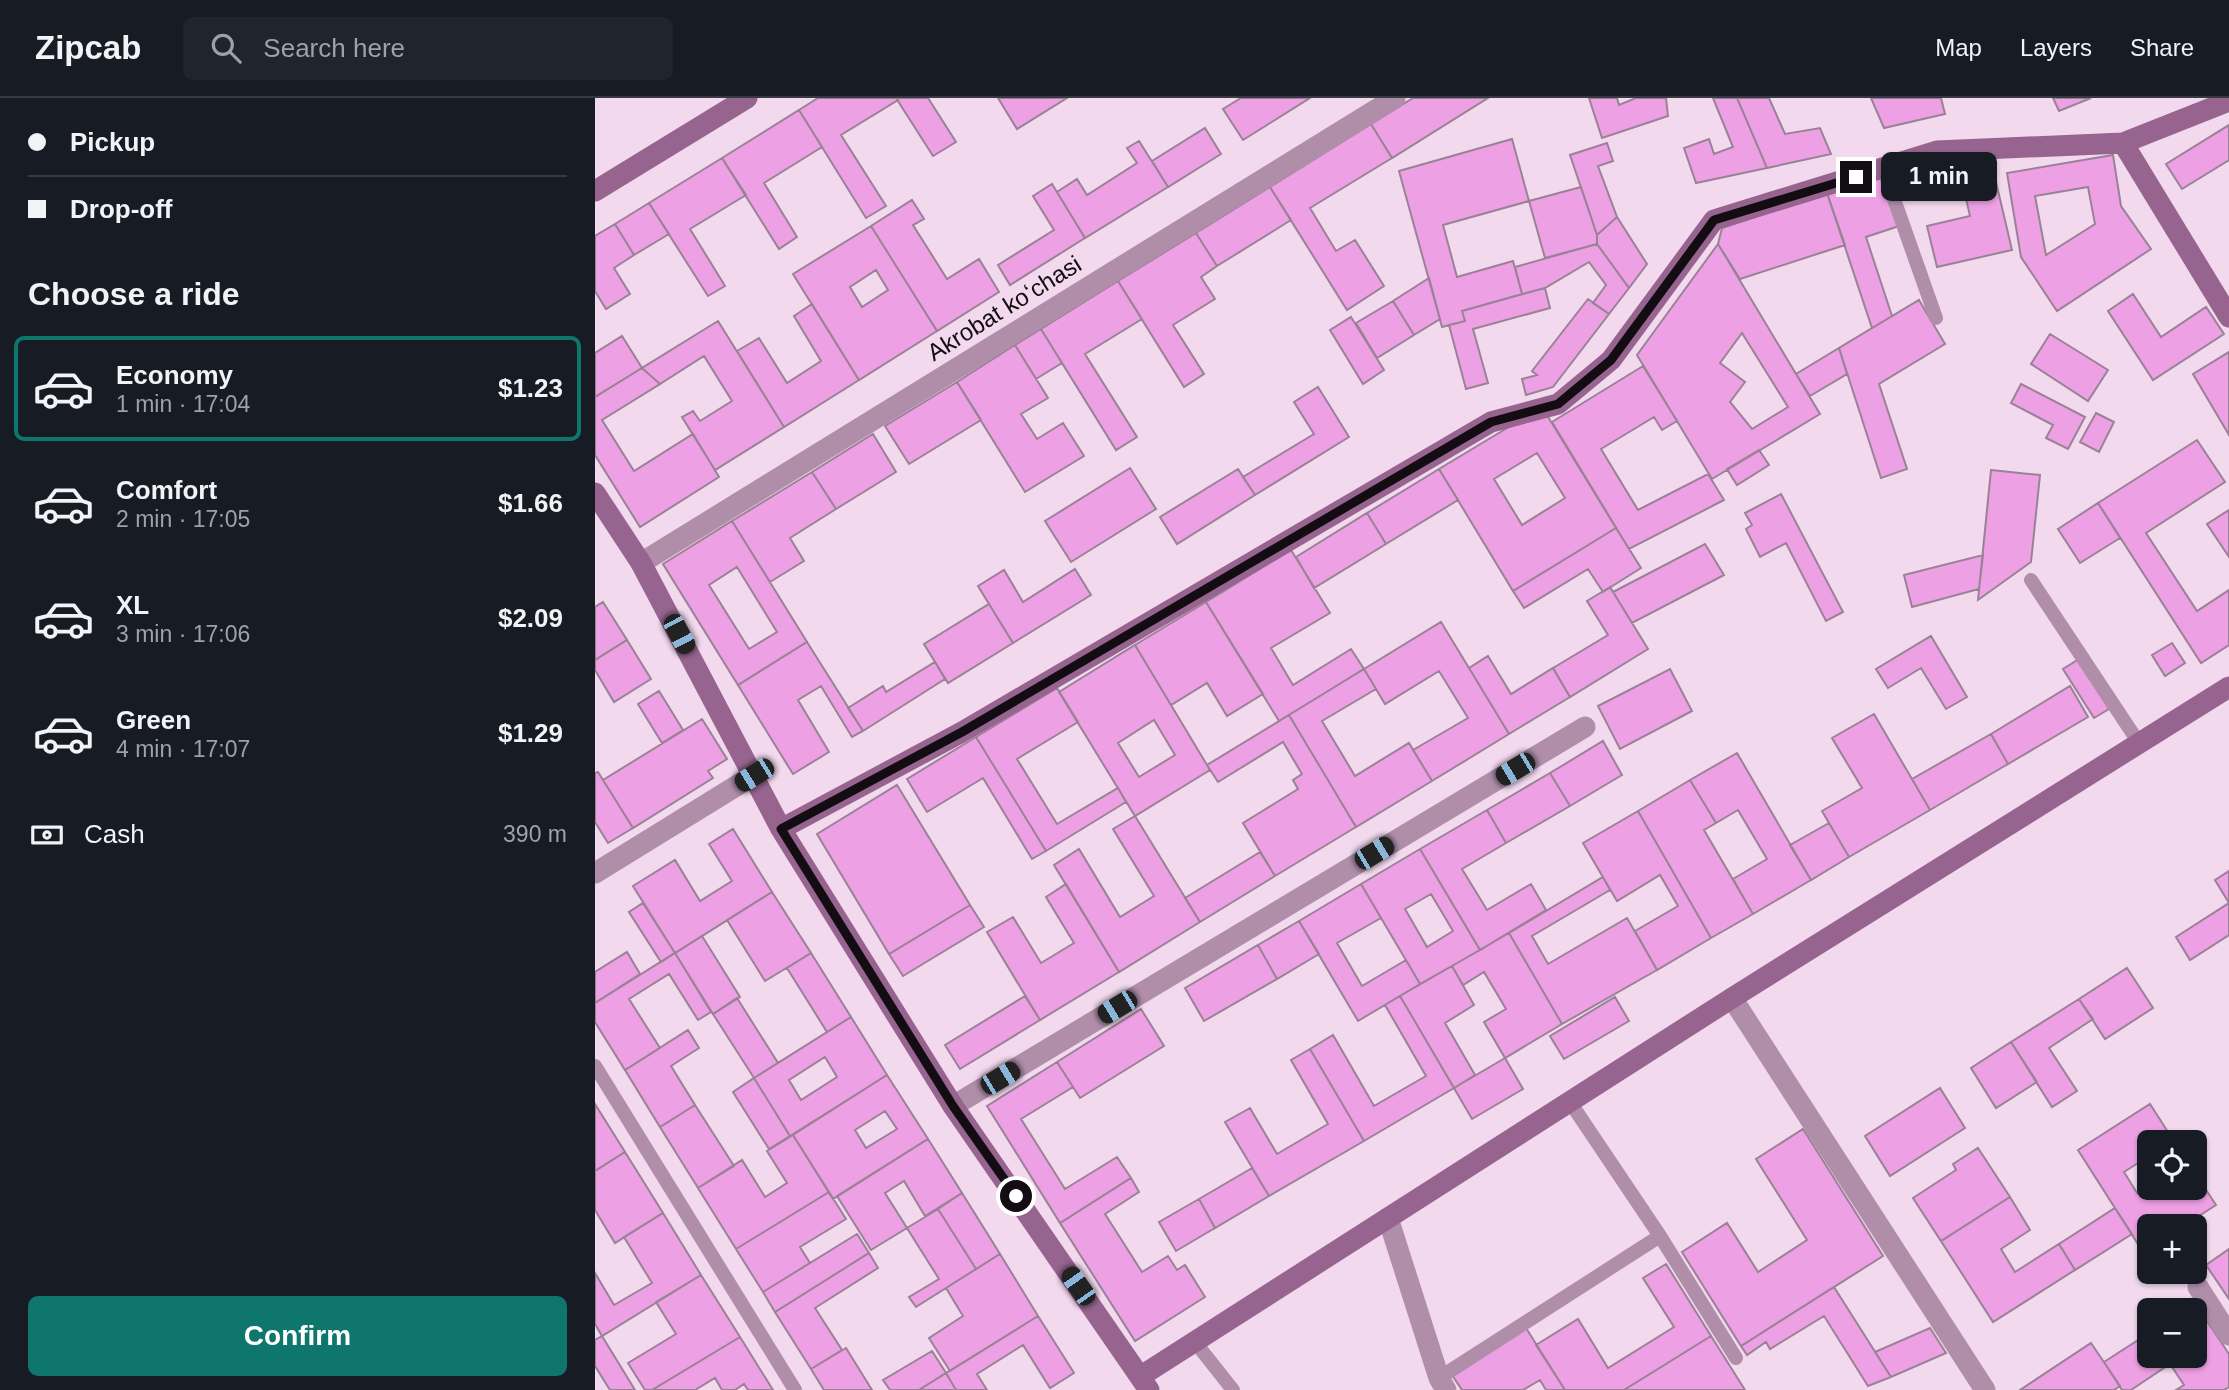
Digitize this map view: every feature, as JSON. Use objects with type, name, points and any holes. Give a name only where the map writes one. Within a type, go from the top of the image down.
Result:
[{"type":"street","points":[[595,191],[747,98]]},
{"type":"street","name":"Akrobat koʻchasi","points":[[641,563],[1395,98]]},
{"type":"street","points":[[781,829],[962,732],[1491,422],[1558,404],[1611,360],[1714,220],[1937,151],[2123,143],[2229,101]]},
{"type":"street","points":[[2123,143],[2229,317]]},
{"type":"street","points":[[595,493],[641,563],[781,829],[953,1106],[1145,1383],[1195,1342],[1388,1218],[2229,687]]},
{"type":"street","points":[[953,1106],[1585,727]]},
{"type":"street","points":[[595,873],[754,775]]},
{"type":"street","points":[[1733,998],[1985,1390]]},
{"type":"street","points":[[1388,1218],[1443,1384]]},
{"type":"street","points":[[2198,1287],[2229,1335]]},
{"type":"lane","points":[[1883,168],[1935,318]]},
{"type":"lane","points":[[2031,580],[2139,743]]},
{"type":"lane","points":[[595,1066],[795,1390]]},
{"type":"lane","points":[[1570,1102],[1660,1236],[1736,1358]]},
{"type":"lane","points":[[1443,1384],[1660,1236]]},
{"type":"lane","points":[[1195,1342],[1233,1390]]},
{"type":"building","points":[[818,98],[898,100],[841,135],[886,206],[866,218],[799,110]]},
{"type":"building","points":[[896,98],[928,98],[956,142],[933,156]]},
{"type":"building","points":[[998,98],[1067,98],[1017,129]]},
{"type":"building","points":[[1241,98],[1310,98],[1243,140],[1223,109]]},
{"type":"building","points":[[1413,98],[1488,98],[1392,158],[1371,124]]},
{"type":"building","points":[[1589,98],[1617,98],[1619,105],[1636,98],[1666,98],[1668,116],[1602,138]]},
{"type":"building","points":[[1713,98],[1737,98],[1767,168],[1696,183],[1684,148],[1709,139],[1714,154],[1733,147]]},
{"type":"building","points":[[1737,98],[1769,98],[1785,134],[1820,128],[1831,154],[1767,168]]},
{"type":"building","points":[[1871,98],[1941,98],[1945,114],[1884,128]]},
{"type":"building","points":[[2053,98],[2091,98],[2059,111]]},
{"type":"building","points":[[799,110],[822,147],[764,183],[797,237],[779,249],[722,158]]},
{"type":"building","points":[[1371,124],[1392,158],[1310,208],[1336,251],[1355,240],[1384,286],[1347,310],[1270,187]]},
{"type":"building","points":[[2229,125],[2229,160],[2182,189],[2166,164]]},
{"type":"building","points":[[1205,128],[1221,154],[1168,187],[1152,161]]},
{"type":"building","points":[[1512,139],[1529,201],[1443,225],[1457,277],[1513,261],[1522,294],[1462,311],[1465,321],[1442,327],[1399,171]]},
{"type":"building","points":[[1139,141],[1168,187],[1085,238],[1057,192],[1077,179],[1087,195],[1137,163],[1127,148]]},
{"type":"building","points":[[1607,143],[1613,161],[1598,166],[1617,217],[1597,235],[1570,155]]},
{"type":"building","points":[[2113,155],[2121,206],[2151,249],[2057,311],[2021,257],[2007,173]],"holes":[[[2088,187],[2095,224],[2046,255],[2035,196]]]},
{"type":"building","points":[[722,158],[746,195],[690,229],[725,286],[708,296],[649,203]]},
{"type":"building","points":[[1882,174],[1899,226],[1866,237],[1892,316],[1872,328],[1827,193]]},
{"type":"building","points":[[1996,182],[2012,250],[1937,267],[1927,226],[1970,216],[1964,190]]},
{"type":"building","points":[[1052,184],[1085,238],[1010,285],[998,265],[1054,230],[1033,196]]},
{"type":"building","points":[[1270,187],[1291,220],[1217,266],[1196,233]]},
{"type":"building","points":[[1581,187],[1597,235],[1597,244],[1545,258],[1529,201]]},
{"type":"building","points":[[1827,193],[1845,245],[1740,279],[1718,244],[1722,228]]},
{"type":"building","points":[[912,200],[924,219],[913,225],[947,279],[979,259],[999,292],[937,331],[871,226]]},
{"type":"building","points":[[649,203],[669,234],[634,255],[615,224]]},
{"type":"building","points":[[1617,217],[1647,264],[1629,288],[1597,244],[1597,235]]},
{"type":"building","points":[[615,224],[634,255],[614,268],[630,294],[606,309],[595,291],[595,236]]},
{"type":"building","points":[[871,226],[937,331],[859,380],[793,274]],"holes":[[[876,270],[888,290],[862,307],[850,287]]]},
{"type":"building","points":[[1196,233],[1217,266],[1201,277],[1215,299],[1173,325],[1204,374],[1184,387],[1118,281]]},
{"type":"building","points":[[1597,244],[1629,288],[1609,314],[1593,303],[1606,285],[1589,262],[1545,288],[1522,294],[1515,267]]},
{"type":"building","points":[[1718,244],[1820,414],[1712,479],[1637,355]],"holes":[[[1742,333],[1788,407],[1752,429],[1730,402],[1745,382],[1720,363]]]},
{"type":"building","points":[[1429,278],[1440,319],[1414,335],[1393,301]]},
{"type":"building","points":[[1118,281],[1142,319],[1085,354],[1137,437],[1116,450],[1041,329]]},
{"type":"building","points":[[1545,288],[1550,308],[1473,329],[1488,383],[1466,389],[1449,325],[1465,321],[1462,311]]},
{"type":"building","points":[[2133,294],[2161,337],[2206,307],[2224,334],[2153,380],[2108,311]]},
{"type":"building","points":[[1588,299],[1609,314],[1553,387],[1526,395],[1522,379],[1537,375],[1532,371]]},
{"type":"building","points":[[1919,300],[1945,344],[1879,384],[1907,469],[1881,478],[1839,348]]},
{"type":"building","points":[[1393,301],[1414,335],[1377,358],[1356,323]]},
{"type":"building","points":[[812,304],[859,380],[784,427],[737,351],[759,338],[787,383],[821,361],[794,316]]},
{"type":"building","points":[[1351,317],[1384,370],[1363,384],[1330,330]]},
{"type":"building","points":[[718,321],[784,427],[715,470],[682,417],[693,411],[700,421],[732,401],[704,356],[660,384],[642,368]]},
{"type":"building","points":[[1041,329],[1062,363],[1036,379],[1015,345]]},
{"type":"building","points":[[2050,334],[2108,370],[2088,401],[2031,364]]},
{"type":"building","points":[[622,336],[642,368],[595,397],[595,353]]},
{"type":"building","points":[[1015,345],[1048,398],[1021,414],[1037,439],[1063,423],[1084,456],[1025,492],[957,382]]},
{"type":"building","points":[[1839,348],[1847,374],[1810,396],[1796,374]]},
{"type":"building","points":[[2229,352],[2229,435],[2193,374]]},
{"type":"building","points":[[1643,366],[1677,421],[1662,430],[1654,417],[1601,449],[1638,510],[1708,474],[1724,500],[1629,549],[1552,422]]},
{"type":"building","points":[[642,368],[660,384],[602,420],[634,471],[693,434],[719,477],[640,527],[595,455],[595,397]]},
{"type":"building","points":[[957,382],[981,420],[909,464],[885,426]]},
{"type":"building","points":[[2021,384],[2085,417],[2068,449],[2046,438],[2053,425],[2011,403]]},
{"type":"building","points":[[1318,387],[1349,437],[1255,495],[1243,477],[1314,434],[1294,402]]},
{"type":"building","points":[[1542,407],[1616,528],[1513,591],[1439,469]],"holes":[[[1537,453],[1565,498],[1522,525],[1494,479]]]},
{"type":"building","points":[[2096,413],[2114,422],[2099,452],[2080,442]]},
{"type":"building","points":[[873,434],[896,472],[836,509],[812,472]]},
{"type":"building","points":[[2197,440],[2225,482],[2146,533],[2197,611],[2229,590],[2229,645],[2201,663],[2098,503]]},
{"type":"building","points":[[1759,450],[1769,465],[1737,485],[1727,469]]},
{"type":"building","points":[[1130,468],[1156,509],[1071,562],[1045,521]]},
{"type":"building","points":[[1238,469],[1255,495],[1177,544],[1160,517]]},
{"type":"building","points":[[1439,469],[1458,500],[1386,544],[1367,513]]},
{"type":"building","points":[[1991,470],[2040,475],[2031,562],[1978,600]]},
{"type":"building","points":[[812,472],[836,509],[790,538],[804,561],[770,582],[732,521]]},
{"type":"building","points":[[1781,494],[1843,612],[1826,621],[1786,543],[1760,557],[1746,529],[1752,525],[1745,513]]},
{"type":"building","points":[[2098,503],[2120,538],[2080,563],[2058,529]]},
{"type":"building","points":[[2229,510],[2229,557],[2207,524]]},
{"type":"building","points":[[1367,513],[1386,544],[1314,588],[1296,557]]},
{"type":"building","points":[[732,521],[807,642],[738,685],[663,564]],"holes":[[[737,567],[777,632],[749,649],[709,585]]]},
{"type":"building","points":[[1616,528],[1641,568],[1603,592],[1588,569],[1524,608],[1513,591]]},
{"type":"building","points":[[1705,544],[1724,575],[1632,623],[1613,592]]},
{"type":"building","points":[[1291,550],[1330,613],[1271,648],[1293,685],[1351,649],[1364,669],[1279,721],[1206,602]]},
{"type":"building","points":[[1983,555],[1979,589],[1912,607],[1904,575]]},
{"type":"building","points":[[1075,569],[1091,595],[1013,643],[978,586],[1004,570],[1023,602]]},
{"type":"building","points":[[1610,587],[1648,649],[1570,697],[1553,668],[1608,635],[1587,601]]},
{"type":"building","points":[[603,602],[627,640],[595,660],[595,607]]},
{"type":"building","points":[[1206,602],[1263,694],[1227,716],[1207,683],[1171,705],[1135,645]]},
{"type":"building","points":[[989,604],[1013,643],[948,683],[924,644]]},
{"type":"building","points":[[1441,622],[1509,734],[1432,781],[1413,750],[1468,718],[1439,671],[1385,704],[1364,669]]},
{"type":"building","points":[[1931,636],[1967,697],[1946,709],[1921,668],[1888,688],[1876,669]]},
{"type":"building","points":[[627,640],[651,679],[614,702],[595,670],[595,660]]},
{"type":"building","points":[[807,642],[863,731],[852,737],[821,686],[798,700],[829,752],[793,774],[738,685]]},
{"type":"building","points":[[2172,643],[2185,663],[2165,676],[2152,655]]},
{"type":"building","points":[[1135,645],[1210,770],[1135,816],[1059,692]],"holes":[[[1154,720],[1175,755],[1139,777],[1118,743]]]},
{"type":"building","points":[[1488,656],[1511,694],[1553,668],[1570,697],[1509,734],[1469,668]]},
{"type":"building","points":[[2079,659],[2109,709],[2094,718],[2063,669]]},
{"type":"building","points":[[935,662],[945,679],[863,731],[848,708],[883,686],[886,692]]},
{"type":"building","points":[[1364,669],[1376,689],[1322,721],[1355,776],[1409,743],[1432,781],[1356,827],[1289,715]]},
{"type":"building","points":[[1670,669],[1692,711],[1620,749],[1598,706]]},
{"type":"building","points":[[2070,686],[2088,717],[2008,764],[1991,734]]},
{"type":"building","points":[[1057,688],[1078,722],[1017,759],[1057,824],[1118,788],[1126,802],[1046,851],[976,737]]},
{"type":"building","points":[[659,691],[683,730],[662,743],[638,704]]},
{"type":"building","points":[[1874,714],[1930,810],[1849,857],[1822,811],[1862,788],[1832,738]]},
{"type":"building","points":[[1289,715],[1356,827],[1275,876],[1243,823],[1298,789],[1293,780],[1302,774],[1283,742],[1218,782],[1207,765]]},
{"type":"building","points":[[702,719],[727,759],[708,771],[713,778],[633,828],[603,780]]},
{"type":"building","points":[[1991,734],[2008,764],[1930,810],[1912,779]]},
{"type":"building","points":[[976,737],[1046,851],[1032,859],[983,778],[927,812],[907,779]]},
{"type":"building","points":[[1603,741],[1622,775],[1570,806],[1550,773]]},
{"type":"building","points":[[1737,753],[1811,880],[1753,914],[1733,879],[1767,859],[1738,810],[1716,823],[1690,780]]},
{"type":"building","points":[[598,772],[633,828],[608,843],[595,822],[595,773]]},
{"type":"building","points":[[1550,773],[1570,806],[1506,843],[1487,810]]},
{"type":"building","points":[[1690,780],[1716,823],[1704,830],[1753,914],[1711,938],[1638,811]]},
{"type":"building","points":[[897,785],[970,905],[889,954],[817,834]]},
{"type":"building","points":[[1487,810],[1506,843],[1462,869],[1487,910],[1531,884],[1546,910],[1480,950],[1420,849]]},
{"type":"building","points":[[1638,811],[1711,938],[1657,970],[1635,931],[1678,906],[1660,875],[1617,901],[1583,843]]},
{"type":"building","points":[[1135,816],[1200,922],[1119,972],[1054,865],[1079,849],[1120,917],[1154,896],[1113,829]]},
{"type":"building","points":[[1829,823],[1849,857],[1811,880],[1790,845]]},
{"type":"building","points":[[733,829],[772,892],[675,953],[633,886],[675,860],[700,901],[732,881],[709,844]]},
{"type":"building","points":[[1420,849],[1480,950],[1420,984],[1361,884]],"holes":[[[1431,894],[1453,931],[1427,947],[1405,909]]]},
{"type":"building","points":[[1260,852],[1275,876],[1200,922],[1185,898]]},
{"type":"building","points":[[2229,871],[2229,903],[2215,880]]},
{"type":"building","points":[[1603,877],[1610,890],[1532,936],[1548,964],[1627,918],[1657,970],[1562,1024],[1509,933]]},
{"type":"building","points":[[1066,884],[1119,972],[1040,1020],[987,932],[1013,917],[1041,963],[1074,943],[1046,897]]},
{"type":"building","points":[[1361,884],[1381,918],[1337,943],[1362,986],[1406,960],[1420,984],[1358,1021],[1299,921]]},
{"type":"building","points":[[772,892],[811,953],[765,981],[727,920]]},
{"type":"building","points":[[643,903],[675,953],[661,962],[629,912]]},
{"type":"building","points":[[2229,903],[2229,935],[2190,960],[2176,937]]},
{"type":"building","points":[[970,905],[984,927],[903,976],[889,954]]},
{"type":"building","points":[[1299,921],[1319,954],[1277,979],[1258,945]]},
{"type":"building","points":[[1509,933],[1562,1024],[1505,1058],[1484,1022],[1506,1009],[1484,972],[1463,985],[1452,966]]},
{"type":"building","points":[[702,936],[740,997],[713,1014],[675,953]]},
{"type":"building","points":[[1258,945],[1277,979],[1204,1021],[1185,988]]},
{"type":"building","points":[[627,952],[640,974],[595,1003],[595,972]]},
{"type":"building","points":[[675,953],[711,1012],[698,1020],[669,974],[629,999],[660,1048],[625,1070],[595,1022],[595,1003]]},
{"type":"building","points":[[811,953],[851,1017],[827,1032],[787,968]]},
{"type":"building","points":[[1452,966],[1474,1005],[1445,1023],[1475,1075],[1454,1088],[1400,996]]},
{"type":"building","points":[[2127,968],[2153,1008],[2105,1039],[2079,999]]},
{"type":"building","points":[[1025,996],[1040,1020],[960,1069],[945,1045]]},
{"type":"building","points":[[1400,996],[1454,1088],[1364,1141],[1310,1049],[1333,1035],[1374,1106],[1426,1076],[1385,1005]]},
{"type":"building","points":[[1615,997],[1629,1021],[1564,1059],[1550,1036]]},
{"type":"building","points":[[737,998],[778,1063],[754,1078],[713,1014]]},
{"type":"building","points":[[2079,999],[2093,1019],[2049,1048],[2077,1091],[2052,1107],[2011,1042]]},
{"type":"building","points":[[1141,1009],[1164,1046],[1080,1098],[1057,1062]]},
{"type":"building","points":[[851,1017],[887,1075],[790,1136],[754,1078]],"holes":[[[825,1057],[837,1077],[801,1100],[789,1080]]]},
{"type":"building","points":[[688,1030],[699,1048],[671,1066],[695,1105],[660,1127],[625,1070]]},
{"type":"building","points":[[2011,1042],[2037,1082],[1996,1108],[1971,1068]]},
{"type":"building","points":[[1310,1049],[1364,1141],[1269,1196],[1225,1122],[1250,1108],[1277,1154],[1328,1124],[1291,1060]]},
{"type":"building","points":[[1505,1058],[1523,1089],[1472,1119],[1454,1088]]},
{"type":"building","points":[[1057,1062],[1073,1087],[1021,1119],[1065,1189],[1117,1157],[1131,1178],[1060,1223],[987,1106]]},
{"type":"building","points":[[887,1075],[928,1139],[833,1199],[793,1135]],"holes":[[[885,1111],[897,1129],[866,1148],[855,1130]]]},
{"type":"building","points":[[754,1078],[790,1136],[769,1149],[733,1092]]},
{"type":"building","points":[[1940,1088],[1965,1128],[1890,1176],[1865,1136]]},
{"type":"building","points":[[595,1104],[625,1152],[595,1171]]},
{"type":"building","points":[[2150,1104],[2167,1130],[2137,1130],[2137,1164],[2124,1172],[2137,1193],[2137,1200],[2207,1200],[2207,1191],[2216,1205],[2202,1214],[2137,1214],[2137,1243],[2078,1150]]},
{"type":"building","points":[[695,1105],[734,1166],[698,1188],[660,1127]]},
{"type":"building","points":[[1803,1129],[1883,1256],[1741,1346],[1682,1252],[1727,1223],[1758,1272],[1807,1240],[1756,1159]]},
{"type":"building","points":[[793,1135],[829,1192],[736,1249],[698,1188],[742,1160],[765,1197],[787,1183],[767,1151]]},
{"type":"building","points":[[928,1139],[962,1193],[925,1216],[904,1181],[885,1193],[907,1228],[871,1250],[837,1196]]},
{"type":"building","points":[[1978,1148],[2010,1197],[1941,1241],[1913,1198],[1956,1170],[1953,1164]]},
{"type":"building","points":[[625,1152],[663,1213],[615,1243],[595,1210],[595,1171]]},
{"type":"building","points":[[1252,1168],[1269,1196],[1215,1228],[1199,1199]]},
{"type":"building","points":[[1131,1178],[1139,1192],[1105,1214],[1142,1272],[1168,1256],[1177,1270],[1185,1265],[1205,1297],[1135,1341],[1060,1223]]},
{"type":"building","points":[[829,1192],[846,1219],[800,1247],[810,1263],[763,1292],[736,1249]]},
{"type":"building","points":[[962,1193],[1000,1254],[976,1269],[938,1209]]},
{"type":"building","points":[[2010,1197],[2030,1230],[2001,1249],[2015,1272],[2059,1244],[2075,1270],[1993,1322],[1941,1241]]},
{"type":"building","points":[[1199,1199],[1215,1228],[1176,1251],[1159,1222]]},
{"type":"building","points":[[2115,1208],[2132,1234],[2075,1270],[2059,1244]]},
{"type":"building","points":[[938,1209],[976,1269],[916,1307],[909,1297],[939,1279],[907,1228]]},
{"type":"building","points":[[663,1213],[701,1275],[602,1336],[595,1324],[595,1273],[614,1305],[652,1283],[624,1237]]},
{"type":"building","points":[[857,1234],[869,1253],[775,1312],[763,1292]]},
{"type":"building","points":[[2229,1249],[2229,1299],[2207,1266]]},
{"type":"building","points":[[869,1253],[878,1268],[815,1308],[842,1350],[811,1369],[775,1312]]},
{"type":"building","points":[[1000,1254],[1038,1316],[950,1371],[929,1338],[963,1316],[946,1288]]},
{"type":"building","points":[[1666,1264],[1711,1336],[1624,1390],[1565,1390],[1536,1345],[1578,1319],[1608,1368],[1674,1327],[1643,1278]]},
{"type":"building","points":[[701,1275],[740,1337],[652,1390],[645,1390],[628,1363],[676,1334],[656,1302]]},
{"type":"building","points":[[1834,1287],[1891,1377],[1868,1386],[1824,1316],[1770,1349],[1766,1342],[1747,1355],[1741,1346]]},
{"type":"building","points":[[1038,1316],[1074,1373],[1050,1388],[1023,1345],[977,1374],[987,1390],[956,1390],[946,1373]]},
{"type":"building","points":[[2207,1321],[2229,1354],[2229,1387],[2224,1390],[2176,1390],[2184,1385],[2173,1368],[2207,1368]]},
{"type":"building","points":[[1526,1328],[1565,1390],[1546,1390],[1540,1380],[1523,1390],[1462,1390],[1452,1375]]},
{"type":"building","points":[[1930,1328],[1946,1353],[1891,1377],[1875,1352]]},
{"type":"building","points":[[602,1336],[635,1390],[610,1390],[595,1366],[595,1340]]},
{"type":"building","points":[[1711,1336],[1745,1390],[1624,1390]]},
{"type":"building","points":[[740,1337],[773,1390],[748,1390],[744,1384],[735,1390],[722,1390],[715,1378],[695,1390],[652,1390]]},
{"type":"building","points":[[2137,1341],[2137,1368],[2164,1368],[2131,1390],[2122,1390],[2104,1362]]},
{"type":"building","points":[[2091,1343],[2120,1386],[2114,1390],[2020,1390]]},
{"type":"building","points":[[846,1348],[872,1390],[824,1390],[811,1369]]},
{"type":"building","points":[[932,1351],[946,1373],[919,1390],[890,1390],[883,1380]]},
{"type":"building","points":[[946,1373],[956,1390],[919,1390]]},
{"type":"route","points":[[1016,1196],[953,1106],[781,829],[962,732],[1491,422],[1558,404],[1611,360],[1714,220],[1856,177]]}]
